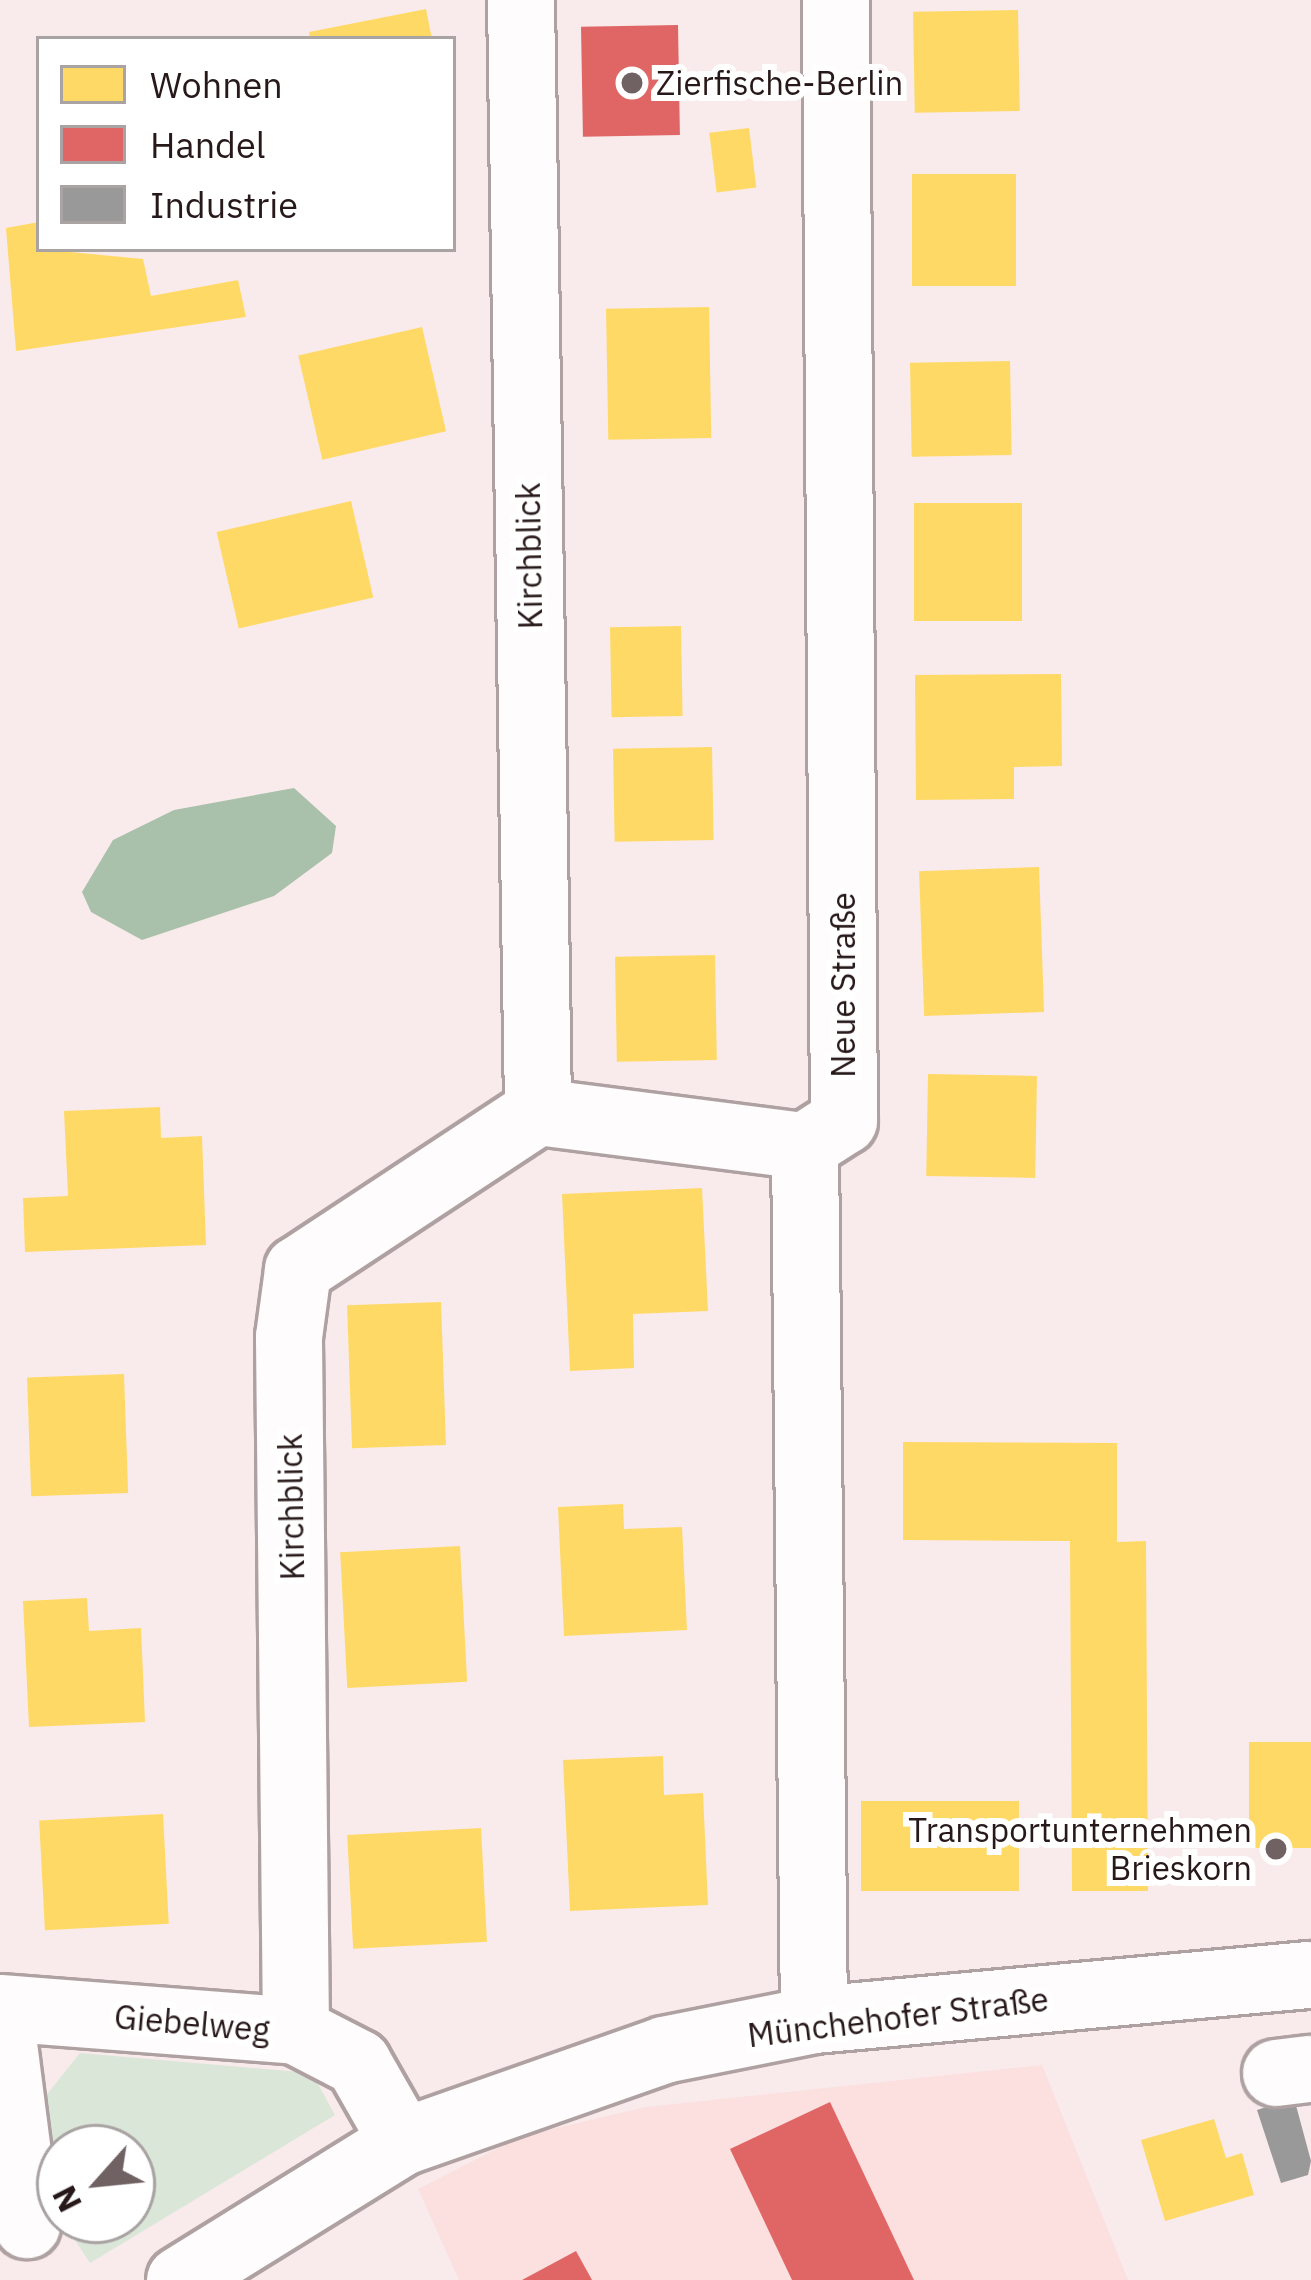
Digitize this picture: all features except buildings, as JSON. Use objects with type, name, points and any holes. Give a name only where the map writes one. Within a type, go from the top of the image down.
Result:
[{"type":"street","name":"Kirchblick","points":[[296,2031],[289,1337],[298,1270],[538,1112],[521,0]]},
{"type":"street","name":"Neue Straße","points":[[805,1145],[844,1121],[836,0]]},
{"type":"street","points":[[538,1112],[805,1145],[814,2020]]},
{"type":"street","name":"Münchehofer Straße","points":[[180,2280],[403,2142],[664,2050],[814,2020],[1311,1976]]},
{"type":"street","points":[[0,2011],[27,2225]]},
{"type":"street","name":"Giebelweg","points":[[0,2011],[296,2031],[358,2063],[403,2142]]},
{"type":"shaded area","points":[[294,788],[336,826],[332,853],[274,896],[142,940],[91,912],[82,892],[113,840],[174,810]]},
{"type":"shaded area","points":[[80,2053],[312,2073],[335,2115],[156,2223],[156,2124],[47,2124],[44,2098]]},
{"type":"shaded area","points":[[1042,2065],[1128,2280],[459,2280],[418,2189],[522,2136],[646,2107]]},
{"type":"shaded area","points":[[78,2244],[121,2244],[90,2263]]},
{"type":"place","name":"Zierfische-Berlin","points":[[632,83]]},
{"type":"place","name":"Transportunternehmen Brieskorn","points":[[1276,1849]]}]
